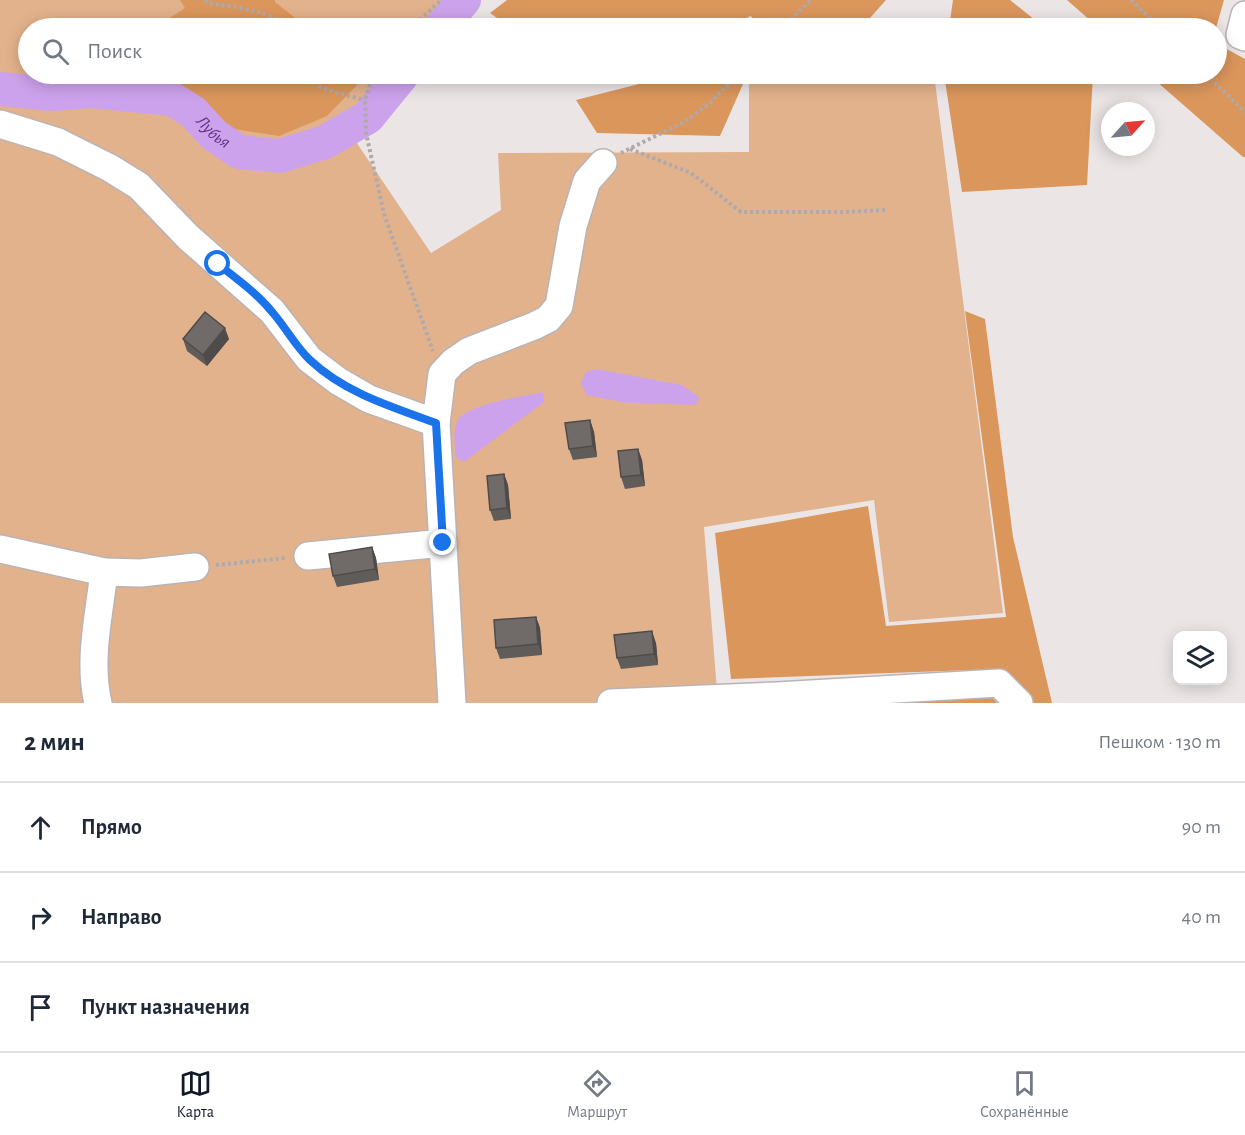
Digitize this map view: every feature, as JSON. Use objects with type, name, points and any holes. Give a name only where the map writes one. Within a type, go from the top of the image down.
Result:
[{"type":"street","points":[[1245,15],[1240,35],[1245,37]]},
{"type":"street","points":[[0,124],[58,142],[110,168],[139,186],[188,237],[272,311],[309,360],[338,381],[369,399],[436,423]]},
{"type":"street","points":[[452,703],[436,423],[442,374],[453,362],[469,351],[548,319],[559,306],[573,226],[587,180],[603,163]]},
{"type":"street","points":[[308,556],[443,543]]},
{"type":"street","points":[[0,549],[104,572],[141,573],[195,567]]},
{"type":"street","points":[[98,703],[93,684],[104,572]]},
{"type":"street","points":[[611,703],[999,683],[1019,703]]},
{"type":"path","points":[[205,0],[209,3],[257,12],[271,18]]},
{"type":"path","points":[[422,18],[441,0]]},
{"type":"path","points":[[792,18],[811,0]]},
{"type":"path","points":[[1131,0],[1150,18]]},
{"type":"path","points":[[320,84],[320,86],[333,92],[365,100]]},
{"type":"path","points":[[370,84],[365,100],[366,132],[384,214],[442,374]]},
{"type":"path","points":[[603,163],[684,122],[709,104],[728,84]]},
{"type":"path","points":[[1216,84],[1245,112]]},
{"type":"path","points":[[630,149],[691,173],[741,212],[887,210]]},
{"type":"path","points":[[195,567],[308,556]]},
{"type":"shaded area","points":[[0,0],[456,0],[439,18],[18,18],[18,84],[377,84],[342,121],[431,253],[501,210],[498,153],[749,152],[749,84],[935,84],[1003,613],[889,622],[874,500],[704,527],[718,703],[0,703]]},
{"type":"shaded area","points":[[180,0],[275,0],[295,18],[170,18],[185,8]]},
{"type":"shaded area","points":[[507,0],[886,0],[870,18],[753,18],[750,16],[747,18],[497,18],[490,13]]},
{"type":"shaded area","points":[[953,0],[1010,0],[1032,18],[950,18]]},
{"type":"shaded area","points":[[1067,0],[1224,0],[1219,18],[1088,18]]},
{"type":"shaded area","points":[[1227,49],[1245,59],[1245,157],[1159,84],[1227,84]]},
{"type":"shaded area","points":[[140,84],[358,84],[327,116],[279,136],[228,128],[193,95],[164,87]]},
{"type":"shaded area","points":[[639,84],[743,84],[720,136],[597,133],[576,100]]},
{"type":"shaded area","points":[[946,84],[1092,84],[1087,185],[962,192]]},
{"type":"shaded area","points":[[965,311],[985,319],[1013,537],[1052,703],[1033,703],[999,669],[731,679],[715,533],[868,506],[886,626],[1006,617]]},
{"type":"shaded area","points":[[596,369],[682,385],[700,398],[695,405],[627,403],[586,395],[581,383],[586,372]]},
{"type":"shaded area","points":[[543,392],[544,402],[464,462],[456,457],[455,429],[458,420],[464,414],[485,405]]},
{"type":"shaded area","points":[[992,697],[997,703],[875,703]]},
{"type":"building","points":[[205,312],[225,328],[203,355],[183,339]]},
{"type":"building","points":[[590,420],[593,446],[569,449],[565,423]]},
{"type":"building","points":[[638,449],[641,475],[621,477],[618,451]]},
{"type":"building","points":[[504,474],[507,508],[490,510],[487,476]]},
{"type":"building","points":[[372,547],[375,569],[333,576],[329,554]]},
{"type":"building","points":[[536,617],[538,644],[496,648],[494,620]]},
{"type":"building","points":[[652,631],[654,654],[617,658],[614,635]]},
{"type":"waterway","name":"Лубья","points":[[449,18],[464,0]]},
{"type":"waterway","name":"Лубья","points":[[0,89],[52,94],[90,91],[172,99],[193,112],[214,135],[239,152],[280,156],[325,142],[368,117],[395,84]]},
{"type":"route","points":[[218,264],[245,285],[272,311],[309,360],[338,381],[369,399],[436,423],[443,543]]}]
